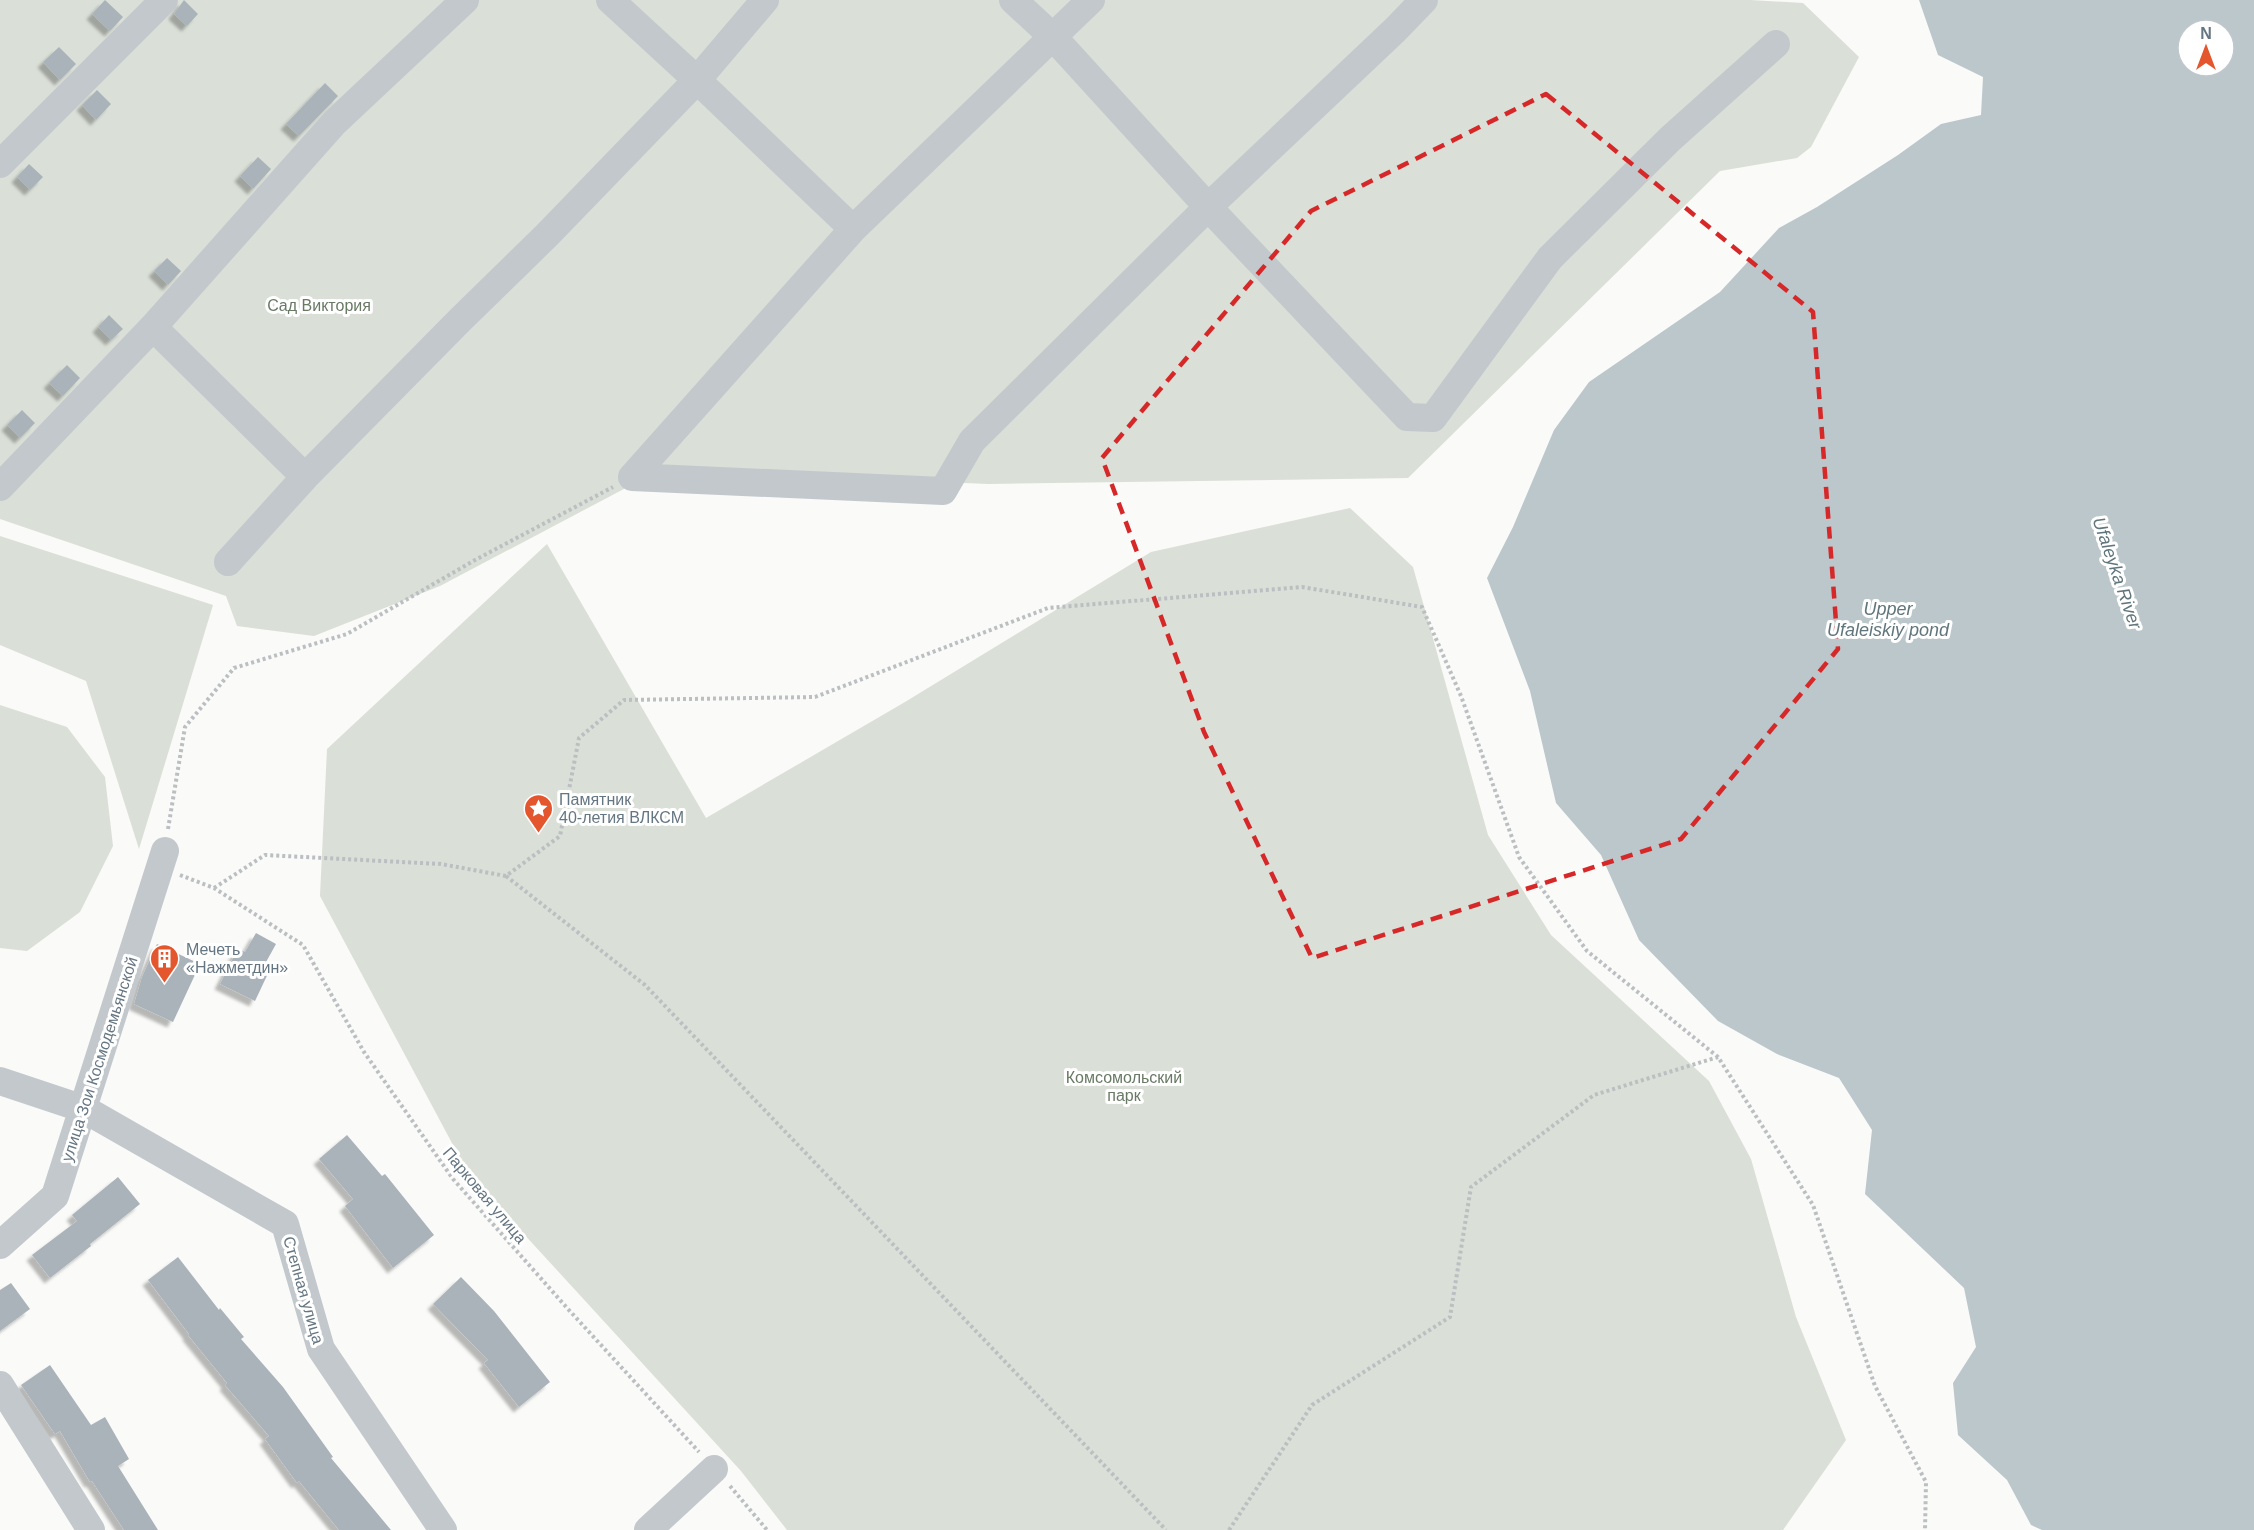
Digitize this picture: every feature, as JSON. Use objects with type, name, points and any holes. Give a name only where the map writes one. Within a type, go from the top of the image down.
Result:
[{"type":"street","points":[[0,164],[164,0]]},
{"type":"street","points":[[0,486],[153,327],[334,123],[465,0]]},
{"type":"street","points":[[610,0],[853,229]]},
{"type":"street","points":[[228,562],[305,477],[547,235],[697,80],[765,0]]},
{"type":"street","points":[[1013,0],[1054,38],[1208,207],[1407,417],[1433,418],[1550,258],[1670,139],[1776,44]]},
{"type":"street","points":[[632,477],[853,229],[1091,0]]},
{"type":"street","points":[[632,477],[943,490],[972,441],[1208,207],[1424,0]]},
{"type":"street","points":[[153,327],[305,477]]},
{"type":"street","name":"улица Зои Космодемьянской","points":[[0,1245],[55,1196],[162,860]]},
{"type":"street","name":"Степная улица","points":[[0,1082],[84,1109],[285,1224],[321,1349],[443,1530]]},
{"type":"street","points":[[0,1385],[91,1530]]},
{"type":"street","points":[[648,1530],[714,1469]]},
{"type":"path","points":[[162,860],[185,727],[234,668],[347,634],[475,560],[632,477]]},
{"type":"path","points":[[506,876],[560,836],[579,738],[624,700],[815,697],[1048,608],[1302,587],[1422,607],[1461,696],[1519,857],[1587,951],[1719,1057],[1813,1205],[1875,1386],[1926,1482],[1925,1530]]},
{"type":"path","points":[[214,888],[265,855],[441,864],[506,876],[645,985],[1166,1530]]},
{"type":"path","name":"Парковая улица","points":[[162,860],[214,888],[303,945],[364,1052],[453,1179],[767,1530]]},
{"type":"path","points":[[1229,1530],[1312,1405],[1450,1317],[1471,1187],[1594,1095],[1719,1057]]},
{"type":"highlighted area","points":[[1546,94],[1813,312],[1838,649],[1681,839],[1312,958],[1204,732],[1102,458],[1311,211]]},
{"type":"green space","name":"Сад Виктория","points":[[0,0],[1750,0],[1803,3],[1859,57],[1811,147],[1797,158],[1720,171],[1408,478],[989,484],[658,471],[440,586],[314,636],[237,626],[226,596],[0,519]]},
{"type":"green space","name":"Комсомольский парк","points":[[1350,508],[1413,567],[1488,835],[1551,935],[1709,1081],[1751,1159],[1796,1317],[1846,1440],[1783,1530],[787,1530],[741,1471],[468,1173],[320,896],[327,749],[547,544],[706,818],[905,702],[1151,552]]},
{"type":"green space","points":[[0,536],[213,605],[139,849],[86,681],[0,645]]},
{"type":"green space","points":[[0,705],[67,727],[105,777],[113,846],[80,912],[27,951],[0,948]]},
{"type":"water","name":"Upper Ufaleiskiy pond","points":[[1919,0],[2254,0],[2254,1530],[2042,1530],[2031,1525],[2007,1480],[1958,1435],[1953,1383],[1976,1347],[1964,1288],[1865,1194],[1872,1130],[1839,1078],[1777,1054],[1718,1021],[1639,940],[1601,855],[1556,803],[1530,691],[1487,578],[1513,527],[1554,430],[1589,382],[1720,292],[1779,228],[1817,207],[1898,155],[1941,124],[1981,115],[1983,77],[1938,55]]},
{"type":"building","points":[[105,0],[123,17],[110,31],[92,14]]},
{"type":"building","points":[[184,0],[198,14],[187,26],[174,14]]},
{"type":"building","points":[[59,47],[76,64],[60,80],[43,62]]},
{"type":"building","points":[[325,83],[338,96],[299,136],[286,124]]},
{"type":"building","points":[[97,90],[111,104],[96,120],[82,105]]},
{"type":"building","points":[[258,157],[271,169],[253,189],[240,176]]},
{"type":"building","points":[[29,164],[43,177],[30,190],[17,177]]},
{"type":"building","points":[[167,258],[181,271],[168,285],[154,271]]},
{"type":"building","points":[[109,315],[123,329],[111,340],[98,327]]},
{"type":"building","points":[[67,365],[80,378],[63,396],[49,383]]},
{"type":"building","points":[[22,410],[35,423],[20,438],[7,425]]},
{"type":"building","points":[[256,933],[276,944],[266,962],[272,965],[255,1001],[220,984],[238,948],[245,952]]},
{"type":"building","name":"Мечеть «Нажметдин»","points":[[157,944],[200,964],[173,1022],[134,1004],[142,977]]},
{"type":"building","points":[[347,1135],[382,1176],[385,1174],[434,1235],[393,1268],[345,1206],[353,1199],[319,1159]]},
{"type":"building","points":[[118,1177],[140,1204],[50,1278],[32,1255],[77,1221],[72,1215]]},
{"type":"building","points":[[178,1257],[219,1310],[220,1308],[244,1337],[241,1339],[283,1387],[333,1457],[331,1458],[391,1530],[339,1530],[299,1481],[297,1483],[265,1439],[269,1436],[225,1385],[227,1383],[148,1280]]},
{"type":"building","points":[[461,1277],[494,1311],[550,1382],[519,1407],[484,1363],[488,1360],[433,1304]]},
{"type":"building","points":[[11,1283],[30,1309],[0,1331],[0,1290]]},
{"type":"building","points":[[50,1365],[91,1425],[105,1417],[129,1459],[118,1466],[158,1530],[124,1530],[92,1481],[90,1482],[60,1431],[55,1434],[21,1385]]},
{"type":"place","name":"Памятник 40-летия ВЛКСМ","points":[[538,834]]},
{"type":"place","name":"Мечеть «Нажметдин»","points":[[165,984]]},
{"type":"water label","name":"Ufaleyka River","points":[[2117,573]]}]
